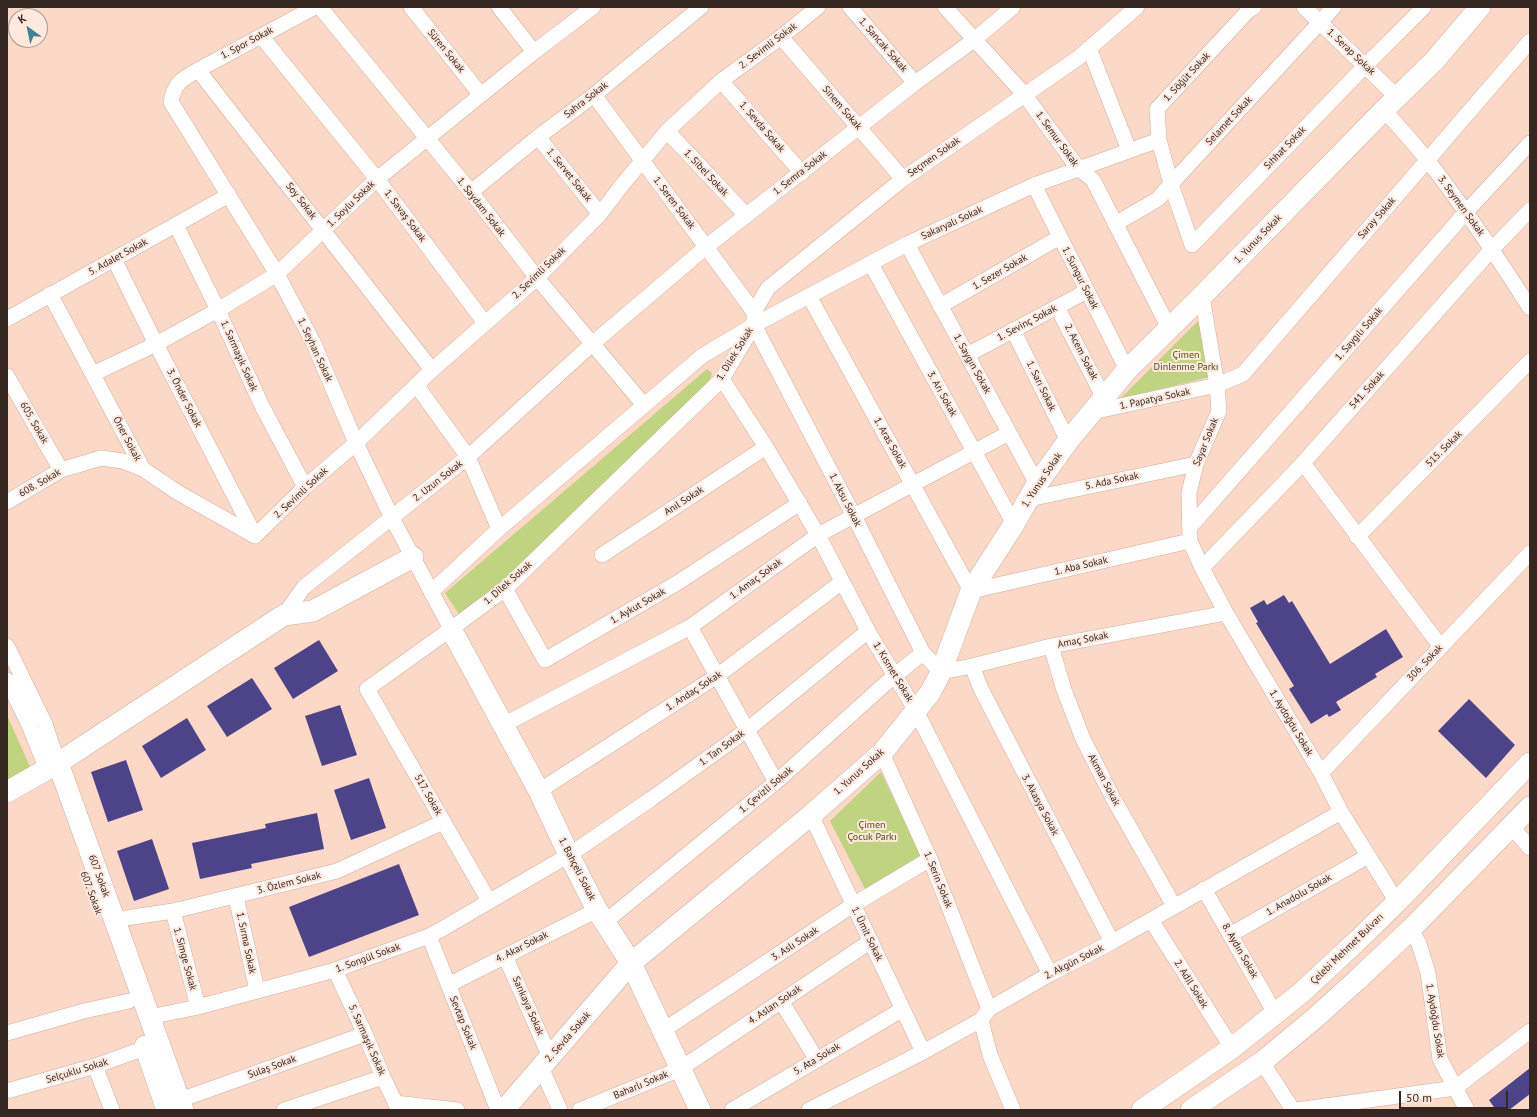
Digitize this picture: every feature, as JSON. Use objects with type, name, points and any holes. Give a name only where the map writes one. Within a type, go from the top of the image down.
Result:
[{"type":"street","name":"1. Spor Sokak","points":[[180,81],[315,7]]},
{"type":"street","name":"1. Saydam Sokak","points":[[320,7],[470,192],[536,278],[644,405]]},
{"type":"street","name":"Süren Sokak","points":[[411,7],[481,95]]},
{"type":"street","points":[[499,7],[534,52]]},
{"type":"street","name":"Sahra Sokak","points":[[470,192],[538,137],[594,95],[701,7]]},
{"type":"street","name":"2. Sevimli Sokak","points":[[255,536],[305,487],[356,443],[432,370],[536,278],[600,214],[667,131],[721,81],[781,37],[818,7]]},
{"type":"street","name":"1. Sancak Sokak","points":[[850,7],[915,83]]},
{"type":"street","name":"1. Semur Sokak","points":[[945,7],[1024,94],[1078,168],[1093,180],[1169,328]]},
{"type":"street","name":"1. Semra Sokak","points":[[592,344],[706,247],[915,83],[974,40],[1013,7]]},
{"type":"street","name":"Seçmen Sokak","points":[[754,319],[768,288],[903,179],[1078,58],[1137,7]]},
{"type":"street","name":"1. Serap Sokak","points":[[1304,7],[1365,66],[1391,103]]},
{"type":"street","name":"Selamet Sokak","points":[[1115,224],[1158,199],[1334,7]]},
{"type":"street","name":"Sıhhat Sokak","points":[[1171,184],[1192,245],[1424,7]]},
{"type":"street","name":"1. Yunus Sokak","points":[[631,963],[811,815],[882,753],[930,692],[941,672],[971,591],[1014,524],[1033,491],[1068,442],[1127,370],[1202,296],[1391,103],[1436,60],[1480,7]]},
{"type":"street","name":"1. Söğüt Sokak","points":[[1171,184],[1159,140],[1157,109],[1249,8]]},
{"type":"street","name":"1. Soylu Sokak","points":[[93,374],[156,344],[218,310],[277,274],[377,179],[588,9]]},
{"type":"street","name":"1. Savaş Sokak","points":[[261,36],[377,179],[485,323]]},
{"type":"street","name":"Sinem Sokak","points":[[781,37],[903,179]]},
{"type":"street","name":"Saray Sokak","points":[[1217,385],[1243,374],[1530,41]]},
{"type":"street","points":[[1089,48],[1128,150]]},
{"type":"street","name":"Soy Sokak","points":[[198,70],[432,370]]},
{"type":"street","name":"1. Seyhan Sokak","points":[[180,81],[173,91],[171,102],[277,274],[314,344],[356,443],[392,518],[451,629]]},
{"type":"street","name":"1. Sevda Sokak","points":[[721,81],[802,173]]},
{"type":"street","name":"1. Seren Sokak","points":[[594,95],[706,247],[754,319]]},
{"type":"street","name":"3. Seymen Sokak","points":[[1391,103],[1428,161],[1492,249],[1530,308]]},
{"type":"street","name":"1. Sibel Sokak","points":[[667,131],[746,215]]},
{"type":"street","name":"1. Servet Sokak","points":[[538,137],[600,214]]},
{"type":"street","name":"Sakaryalı Sokak","points":[[754,319],[809,296],[908,244],[1034,185],[1159,140]]},
{"type":"street","name":"1. Saygılı Sokak","points":[[1190,534],[1466,212],[1530,143]]},
{"type":"street","name":"1. Sungur Sokak","points":[[1034,185],[1127,370]]},
{"type":"street","name":"5. Adalet Sokak","points":[[7,319],[229,196]]},
{"type":"street","name":"541. Sokak","points":[[1202,568],[1303,463],[1492,249],[1530,210]]},
{"type":"street","name":"1. Sarmaşık Sokak","points":[[176,224],[218,310],[262,406],[305,487]]},
{"type":"street","name":"1. Sezer Sokak","points":[[940,306],[1060,237]]},
{"type":"street","name":"1. Saygın Sokak","points":[[908,244],[1009,433],[1033,491]]},
{"type":"street","name":"3. Önder Sokak","points":[[114,259],[255,536]]},
{"type":"street","name":"3. Arı Sokak","points":[[871,264],[1014,524]]},
{"type":"street","name":"1. Sevinç Sokak","points":[[967,354],[1087,291]]},
{"type":"street","name":"Öner Sokak","points":[[50,294],[143,469],[177,492],[255,536]]},
{"type":"street","name":"1. Aras Sokak","points":[[809,296],[971,591]]},
{"type":"street","name":"Sayar Sokak","points":[[1190,534],[1189,493],[1196,464],[1219,411],[1217,385],[1202,296]]},
{"type":"street","name":"2. Acem Sokak","points":[[1057,307],[1098,405]]},
{"type":"street","name":"1. Dilek Sokak","points":[[367,689],[451,629],[504,588],[722,378],[754,319]]},
{"type":"street","name":"1. Dilek Sokak","points":[[431,592],[499,529],[644,405],[702,356],[754,319]]},
{"type":"street","name":"1. Aksu Sokak","points":[[754,319],[923,653],[941,672]]},
{"type":"street","name":"1. Sarı Sokak","points":[[1013,330],[1068,442]]},
{"type":"street","name":"2. Uzun Sokak","points":[[284,615],[304,587],[468,457],[592,344]]},
{"type":"street","name":"515. Sokak","points":[[1358,537],[1530,361]]},
{"type":"street","name":"605. Sokak","points":[[7,376],[60,470]]},
{"type":"street","name":"1. Kısmet Sokak","points":[[722,378],[800,503],[868,631],[916,711],[1050,974]]},
{"type":"street","name":"1. Papatya Sokak","points":[[1098,405],[1217,385]]},
{"type":"street","points":[[416,386],[468,457],[499,529]]},
{"type":"street","name":"1. Amaç Sokak","points":[[503,725],[690,627],[818,535],[1009,433]]},
{"type":"street","name":"Anıl Sokak","points":[[602,555],[766,447]]},
{"type":"street","name":"608. Sokak","points":[[7,502],[60,470],[101,458],[123,461],[143,469]]},
{"type":"street","points":[[1303,463],[1441,647]]},
{"type":"street","name":"5. Ada Sokak","points":[[1033,491],[1196,464]]},
{"type":"street","name":"1. Aykut Sokak","points":[[504,588],[545,660],[677,583],[800,503]]},
{"type":"street","name":"1. Aydoğdu Sokak","points":[[1190,534],[1202,568],[1226,613],[1321,773],[1341,812],[1397,902]]},
{"type":"street","name":"1. Aba Sokak","points":[[971,591],[1190,534]]},
{"type":"street","name":"306. Sokak","points":[[1321,773],[1530,553]]},
{"type":"street","points":[[7,792],[52,766],[284,615],[313,611],[413,557]]},
{"type":"street","name":"1. Andaç Sokak","points":[[539,791],[717,676],[842,582]]},
{"type":"street","name":"Amaç Sokak","points":[[941,672],[972,666],[1051,646],[1226,613]]},
{"type":"street","points":[[690,627],[776,782]]},
{"type":"street","name":"1. Bahçeli Sokak","points":[[451,629],[539,791],[569,855],[601,916],[631,963],[700,1110]]},
{"type":"street","name":"1. Tan Sokak","points":[[569,855],[747,730],[868,631]]},
{"type":"street","name":"607 Sokak","points":[[7,646],[45,724],[52,766],[150,1017],[172,1108]]},
{"type":"street","name":"Akman Sokak","points":[[1051,646],[1064,690],[1083,739],[1113,798],[1174,906]]},
{"type":"street","name":"1. Çevizli Sokak","points":[[601,916],[776,782],[894,676],[923,653]]},
{"type":"street","name":"3. Akasya Sokak","points":[[972,666],[981,689],[1112,942]]},
{"type":"street","name":"607. Sokak","points":[[7,680],[29,725],[52,766],[129,1001],[146,1048],[172,1108]]},
{"type":"street","name":"517. Sokak","points":[[367,689],[489,901]]},
{"type":"street","name":"1. Serin Sokak","points":[[882,753],[930,859],[985,1014],[990,1055],[1013,1110]]},
{"type":"street","name":"Çelebi Mehmet Bulvarı","points":[[1142,1110],[1232,1048],[1301,993],[1397,902],[1530,763]]},
{"type":"street","points":[[1191,1110],[1262,1062],[1333,1002],[1411,929],[1530,807]]},
{"type":"street","name":"2. Akgün Sokak","points":[[809,1110],[923,1052],[1050,974],[1112,942],[1341,812]]},
{"type":"street","name":"1. Ümit Sokak","points":[[811,815],[923,1052]]},
{"type":"street","name":"3. Özlem Sokak","points":[[126,918],[173,911],[338,871],[443,822]]},
{"type":"street","points":[[1511,826],[1530,848]]},
{"type":"street","name":"1. Songül Sokak","points":[[150,1017],[335,970],[429,936],[569,855]]},
{"type":"street","name":"1. Anadolu Sokak","points":[[1230,935],[1368,856]]},
{"type":"street","name":"3. Aslı Sokak","points":[[662,1031],[853,906],[930,859]]},
{"type":"street","name":"8. Aydın Sokak","points":[[1204,889],[1275,1013]]},
{"type":"street","name":"1. Sırma Sokak","points":[[236,896],[257,990]]},
{"type":"street","name":"1. Simge Sokak","points":[[173,911],[198,1006]]},
{"type":"street","name":"4. Akar Sokak","points":[[448,985],[505,956],[601,916]]},
{"type":"street","name":"2. Adil Sokak","points":[[1151,920],[1232,1048]]},
{"type":"street","name":"1. Aydoğdu Sokak","points":[[1411,929],[1419,944],[1428,973],[1440,1060],[1466,1110]]},
{"type":"street","name":"Sevtap Sokak","points":[[429,936],[498,1110]]},
{"type":"street","name":"4. Aslan Sokak","points":[[680,1068],[870,941]]},
{"type":"street","name":"Sarıkaya Sokak","points":[[505,956],[546,1062],[560,1110]]},
{"type":"street","name":"2. Sevda Sokak","points":[[504,1110],[631,963]]},
{"type":"street","name":"5. Sarmaşık Sokak","points":[[335,970],[397,1106]]},
{"type":"street","points":[[7,1033],[84,1011],[129,1001]]},
{"type":"street","points":[[781,1001],[817,1060]]},
{"type":"street","name":"5. Ata Sokak","points":[[732,1110],[903,1009]]},
{"type":"street","points":[[1297,1110],[1455,1088],[1530,1031]]},
{"type":"street","name":"Sulaş Sokak","points":[[172,1108],[365,1034]]},
{"type":"street","name":"Selçuklu Sokak","points":[[7,1091],[95,1066],[146,1048]]},
{"type":"street","points":[[1262,1062],[1293,1110]]},
{"type":"street","points":[[95,1066],[112,1110]]},
{"type":"street","name":"Baharlı Sokak","points":[[580,1110],[680,1068]]},
{"type":"street","points":[[284,1110],[383,1077]]},
{"type":"street","points":[[397,1106],[457,1110]]},
{"type":"green space","name":"Çimen Dinlenme Parkı","points":[[1200,319],[1209,377],[1120,399]]},
{"type":"green space","points":[[707,369],[712,373],[709,383],[541,548],[460,616],[445,593]]},
{"type":"green space","points":[[7,715],[31,769],[7,782]]},
{"type":"green space","name":"Çimen Çocuk Parkı","points":[[881,772],[921,857],[865,889],[830,821]]},
{"type":"building","points":[[1284,595],[1289,603],[1292,601],[1330,664],[1386,629],[1403,657],[1375,674],[1377,677],[1336,702],[1341,710],[1329,717],[1327,714],[1311,724],[1289,689],[1294,686],[1256,623],[1258,622],[1250,608],[1264,600],[1267,605]]},
{"type":"building","points":[[319,640],[338,671],[293,699],[274,668]]},
{"type":"building","points":[[252,678],[272,709],[227,737],[207,706]]},
{"type":"building","points":[[1469,699],[1515,745],[1486,778],[1438,731]]},
{"type":"building","points":[[340,705],[357,755],[322,766],[305,716]]},
{"type":"building","points":[[187,718],[206,750],[161,778],[142,746]]},
{"type":"building","points":[[126,760],[143,810],[108,822],[91,772]]},
{"type":"building","points":[[369,778],[386,828],[351,840],[334,790]]},
{"type":"building","points":[[317,813],[324,849],[251,864],[252,868],[200,879],[192,843],[266,828],[265,824]]},
{"type":"building","points":[[152,839],[169,889],[134,901],[117,851]]},
{"type":"building","points":[[399,864],[419,915],[309,957],[289,907]]},
{"type":"building","points":[[1530,1068],[1530,1094],[1509,1110],[1496,1110],[1489,1100]]}]
